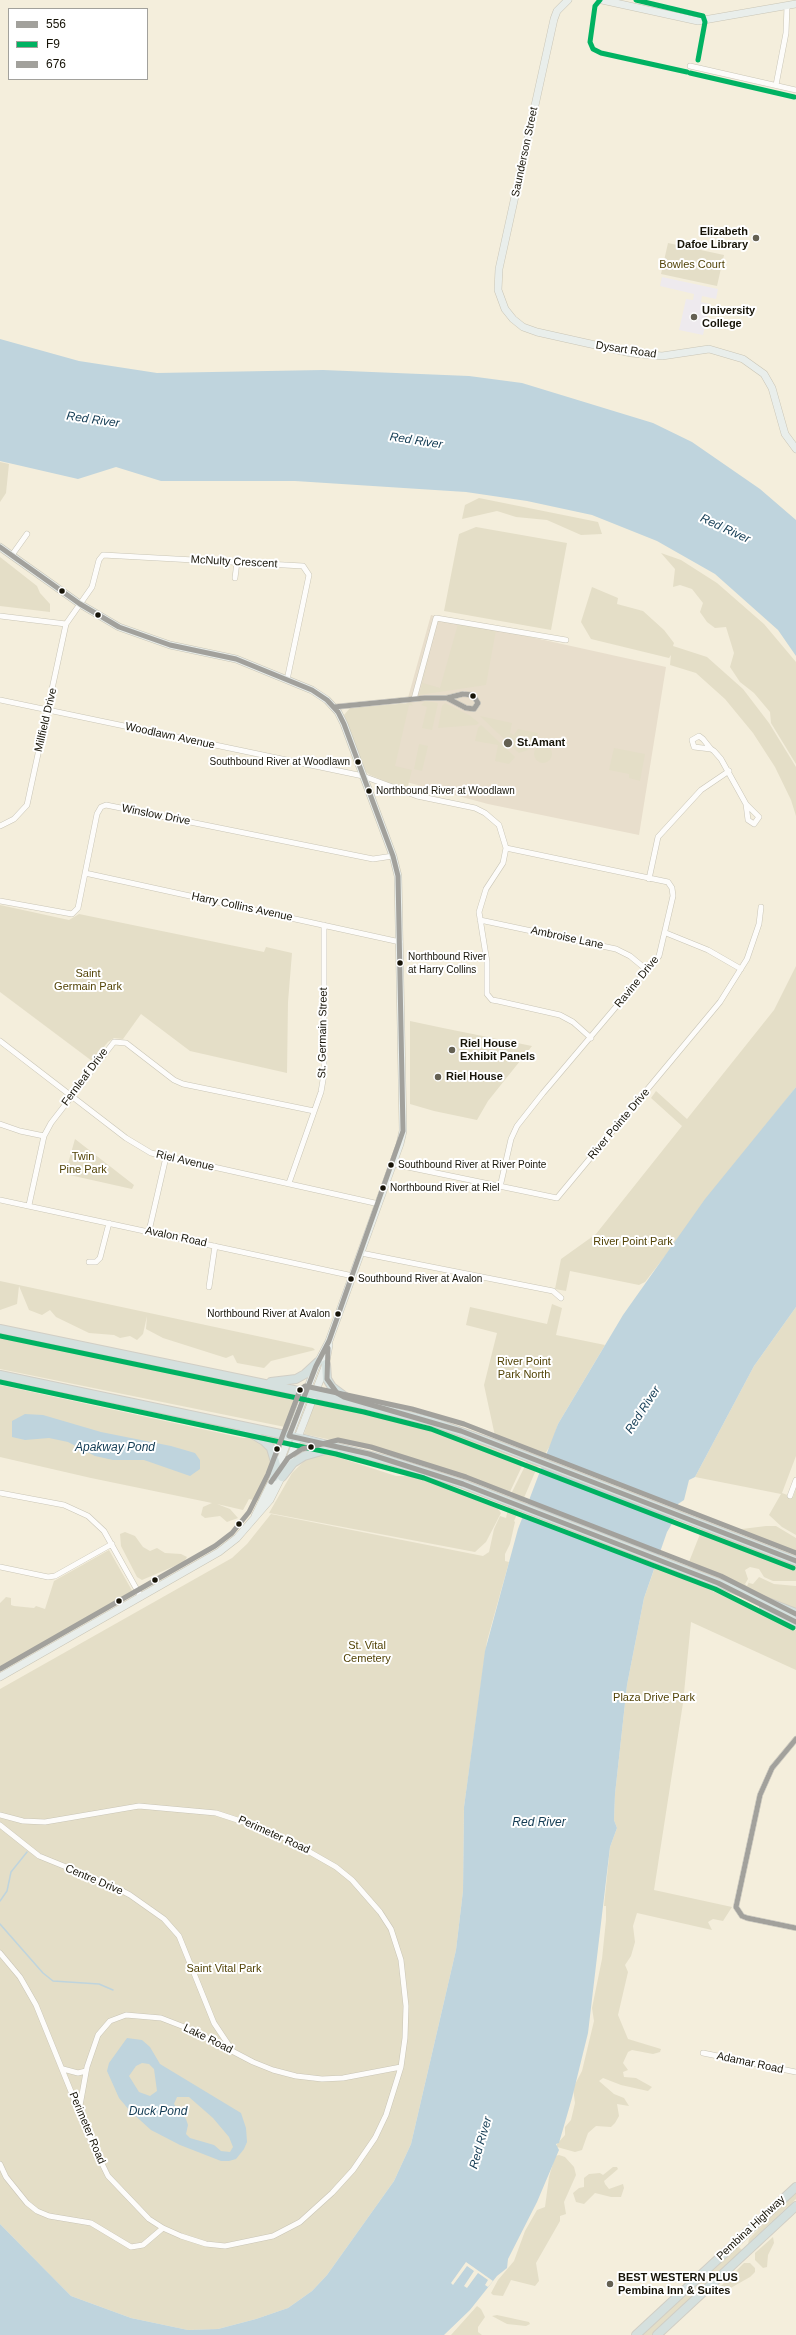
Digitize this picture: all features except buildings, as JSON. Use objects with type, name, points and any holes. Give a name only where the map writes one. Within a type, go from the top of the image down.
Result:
[{"type":"main road","points":[[0,1328],[366,1405],[433,1422],[492,1443],[796,1561]]},
{"type":"main road","points":[[258,1383],[286,1382],[296,1379],[322,1363],[327,1380],[337,1393],[366,1405]]},
{"type":"main road","points":[[0,1375],[289,1436],[398,1463],[475,1489],[796,1613]]},
{"type":"main road","points":[[239,1425],[264,1441],[271,1448],[278,1477]]},
{"type":"main road","points":[[278,1477],[293,1463],[304,1456],[338,1447]]},
{"type":"main road","points":[[718,1583],[796,1622]]},
{"type":"main road","name":"Pembina Highway","points":[[636,2335],[796,2186]]},
{"type":"main road","name":"Pembina Highway","points":[[657,2335],[796,2206]]},
{"type":"street","name":"Saunderson Street","points":[[505,309],[498,290],[499,270],[556,11],[568,0]]},
{"type":"street","points":[[602,0],[698,21],[796,4]]},
{"type":"street","points":[[776,85],[786,33],[786,6]]},
{"type":"street","points":[[690,66],[796,90]]},
{"type":"street","name":"Dysart Road","points":[[505,309],[513,319],[523,327],[537,332],[631,353],[662,356],[709,349],[743,358],[764,374],[772,388],[785,434],[796,449]]},
{"type":"street","points":[[12,555],[27,534]]},
{"type":"street","points":[[0,547],[80,604],[107,621],[131,632],[170,645],[236,659],[320,694],[334,707],[344,724],[393,856],[398,876],[403,1131],[393,1164],[322,1363],[310,1394],[289,1436],[278,1477]]},
{"type":"street","name":"McNulty Crescent","points":[[80,604],[92,587],[99,560],[103,555],[299,565],[308,572],[287,680]]},
{"type":"street","points":[[236,578],[237,562]]},
{"type":"street","name":"Millfield Drive","points":[[0,826],[14,819],[27,805],[66,624],[80,604]]},
{"type":"street","points":[[0,616],[66,624]]},
{"type":"street","points":[[414,699],[436,618],[566,640]]},
{"type":"street","points":[[334,707],[414,699],[447,698],[473,694],[478,703],[474,709],[466,708],[447,698]]},
{"type":"street","name":"Woodlawn Avenue","points":[[0,700],[363,776],[417,796],[475,808],[485,813],[499,825],[506,848]]},
{"type":"street","points":[[712,749],[729,771],[746,804]]},
{"type":"street","points":[[649,878],[658,837],[701,790],[729,771]]},
{"type":"street","name":"Winslow Drive","points":[[0,901],[72,914],[78,908],[97,814],[101,807],[106,805],[373,859],[393,856]]},
{"type":"street","points":[[506,848],[504,859],[482,898],[480,920],[487,962],[486,989],[489,998],[560,1015],[573,1022],[591,1038]]},
{"type":"street","name":"Ravine Drive","points":[[500,1187],[510,1139],[517,1126],[542,1093],[591,1038],[661,952],[673,896],[672,888],[668,882],[506,848]]},
{"type":"street","name":"Harry Collins Avenue","points":[[85,873],[400,942]]},
{"type":"street","name":"River Pointe Drive","points":[[393,1164],[551,1198],[561,1195],[720,1002],[747,959],[759,924],[762,907]]},
{"type":"street","name":"Ambroise Lane","points":[[480,920],[616,949],[630,956],[647,970]]},
{"type":"street","name":"St. Germain Street","points":[[289,1183],[321,1092],[324,1074],[324,925]]},
{"type":"street","points":[[666,933],[708,950],[741,969]]},
{"type":"street","name":"Riel Avenue","points":[[0,1041],[138,1146],[151,1153],[166,1158],[289,1183],[379,1204]]},
{"type":"street","name":"Fernleaf Drive","points":[[29,1205],[44,1136],[50,1122],[109,1045],[118,1041],[126,1043],[174,1080],[183,1084],[314,1111]]},
{"type":"street","points":[[0,1124],[20,1132],[44,1136]]},
{"type":"street","points":[[150,1231],[166,1158]]},
{"type":"street","name":"Avalon Road","points":[[0,1200],[150,1231],[352,1276]]},
{"type":"street","points":[[89,1262],[96,1262],[100,1258],[109,1223]]},
{"type":"street","points":[[209,1288],[215,1246]]},
{"type":"street","points":[[361,1253],[553,1291],[561,1298]]},
{"type":"street","points":[[0,1677],[219,1552],[236,1538],[255,1516],[278,1477],[298,1438],[310,1394]]},
{"type":"street","points":[[790,1496],[796,1480]]},
{"type":"street","points":[[0,1493],[79,1510],[97,1523],[112,1544],[141,1597]]},
{"type":"street","points":[[0,1567],[55,1576],[112,1544]]},
{"type":"street","points":[[796,1739],[772,1768],[760,1795],[736,1907],[742,1916],[747,1918],[796,1928]]},
{"type":"street","name":"Perimeter Road","points":[[0,1815],[23,1821],[45,1822],[139,1806],[216,1813],[259,1827],[315,1854],[352,1880],[380,1912],[391,1930],[401,1960],[406,2006],[401,2067],[386,2115],[365,2154],[343,2182],[300,2222],[273,2236],[225,2246],[206,2244],[163,2228],[137,2208],[108,2176],[91,2141],[36,2005],[20,1978],[0,1953]]},
{"type":"street","name":"Centre Drive","points":[[0,1825],[39,1856],[118,1889],[143,1903],[168,1924],[179,1936],[188,1955],[214,2023],[232,2051]]},
{"type":"street","name":"Lake Road","points":[[79,2112],[91,2051],[104,2028],[110,2021],[126,2014],[161,2018],[192,2030],[273,2070],[322,2079],[356,2076],[401,2067]]},
{"type":"street","name":"Adamar Road","points":[[704,2053],[796,2072]]},
{"type":"street","points":[[63,2069],[78,2073],[86,2071]]},
{"type":"street","points":[[0,2164],[6,2177],[27,2203],[37,2211],[48,2216],[91,2223],[131,2247],[143,2244],[163,2228]]},
{"type":"shaded area","name":"University College","points":[[662,277],[718,289],[716,299],[702,296],[701,302],[710,304],[703,335],[679,330],[686,299],[693,300],[694,294],[660,286]]},
{"type":"shaded area","name":"St.Amant","points":[[431,615],[666,667],[639,835],[488,804],[373,773],[406,705]]},
{"type":"green space","name":"Bowles Court","points":[[668,243],[724,255],[717,286],[661,274]]},
{"type":"green space","points":[[0,462],[9,464],[6,493],[0,502]]},
{"type":"green space","points":[[479,498],[598,522],[602,534],[581,535],[547,520],[516,517],[497,511],[462,519],[465,505]]},
{"type":"green space","points":[[476,527],[567,543],[551,630],[444,611],[459,534]]},
{"type":"green space","points":[[661,553],[681,560],[717,583],[764,624],[796,662],[796,764],[771,723],[770,712],[754,693],[740,682],[730,667],[734,653],[726,627],[715,628],[707,622],[700,612],[703,603],[692,589],[680,585],[673,587],[675,569]]},
{"type":"green space","points":[[0,557],[37,586],[40,593],[50,604],[50,612],[0,606]]},
{"type":"green space","points":[[592,587],[618,598],[617,604],[643,611],[664,630],[674,643],[673,646],[707,657],[743,689],[769,723],[796,767],[796,816],[791,800],[775,767],[753,733],[725,699],[696,673],[670,665],[671,655],[669,658],[591,639],[581,622]]},
{"type":"green space","points":[[458,624],[496,630],[486,685],[419,695],[430,654],[423,683],[440,688]]},
{"type":"green space","points":[[425,701],[438,703],[432,730],[422,728],[427,707],[421,705]]},
{"type":"green space","points":[[411,703],[413,706],[409,705],[395,766],[412,770],[407,790],[366,772],[344,715],[350,708]]},
{"type":"green space","points":[[445,703],[469,715],[479,723],[476,725],[438,728],[442,706]]},
{"type":"green space","points":[[480,716],[512,723],[510,733],[514,735],[518,729],[538,733],[537,738],[528,750],[519,753]]},
{"type":"green space","points":[[481,725],[515,757],[509,764],[495,761],[498,745],[475,741],[478,728]]},
{"type":"green space","points":[[419,744],[428,746],[422,771],[414,769]]},
{"type":"green space","points":[[539,745],[547,745],[552,750],[550,761],[547,763],[539,763],[534,758],[534,750]]},
{"type":"green space","points":[[614,748],[645,754],[640,781],[629,778],[629,774],[609,770]]},
{"type":"green space","name":"Saint Germain Park","points":[[0,905],[69,920],[79,914],[264,952],[266,947],[292,953],[288,1002],[287,1073],[190,1051],[141,1014],[123,1039],[114,1038],[108,1042],[92,1061],[0,992]]},
{"type":"green space","name":"River Point Park","points":[[796,966],[796,1087],[645,1282],[639,1285],[570,1271],[566,1291],[555,1289],[561,1259],[596,1234],[682,1126],[651,1098],[656,1091],[687,1119],[774,1010]]},
{"type":"green space","points":[[410,1021],[532,1046],[488,1101],[477,1120],[434,1111],[410,1104]]},
{"type":"green space","name":"Twin Pine Park","points":[[75,1139],[134,1185],[132,1189],[65,1174]]},
{"type":"green space","points":[[0,1281],[313,1348],[315,1350],[271,1361],[264,1368],[237,1363],[233,1355],[226,1358],[163,1338],[146,1329],[147,1316],[143,1334],[137,1340],[130,1336],[120,1338],[114,1335],[89,1333],[56,1317],[50,1310],[42,1315],[29,1310],[19,1286],[17,1304],[0,1310]]},
{"type":"green space","name":"Saint Vital Park","points":[[552,1304],[562,1308],[556,1335],[605,1345],[558,1424],[552,1443],[539,1463],[514,1521],[510,1544],[505,1554],[505,1561],[509,1562],[487,1641],[464,1807],[463,1891],[456,1950],[411,2144],[394,2181],[327,2275],[312,2291],[288,2308],[256,2319],[218,2329],[188,2330],[131,2318],[71,2296],[0,2224],[0,1689],[232,1558],[247,1544],[271,1514],[483,1556],[489,1552],[494,1529],[500,1516],[506,1518],[511,1494],[525,1466],[530,1449],[495,1436],[484,1385],[497,1333],[466,1325],[470,1307],[547,1324]]},
{"type":"green space","points":[[796,1307],[796,1456],[782,1493],[793,1497],[796,1489],[796,1535],[782,1527],[769,1515],[781,1494],[695,1477],[754,1366]]},
{"type":"green space","points":[[0,1334],[146,1362],[300,1395],[290,1428],[0,1369]]},
{"type":"green space","points":[[0,1385],[243,1438],[251,1438],[268,1448],[273,1464],[269,1482],[260,1500],[249,1499],[243,1510],[217,1504],[230,1509],[238,1518],[227,1522],[220,1516],[205,1518],[201,1515],[203,1507],[212,1503],[91,1478],[0,1457]]},
{"type":"green space","points":[[315,1400],[399,1418],[474,1440],[524,1462],[508,1496],[476,1483],[369,1448],[304,1434]]},
{"type":"green space","points":[[320,1454],[331,1455],[396,1476],[409,1476],[439,1485],[498,1509],[501,1513],[486,1542],[475,1552],[269,1513],[292,1473],[305,1460]]},
{"type":"green space","points":[[776,1526],[796,1538],[796,1552],[734,1530]]},
{"type":"green space","points":[[702,1529],[796,1565],[796,1581],[773,1581],[764,1577],[759,1569],[750,1567],[745,1570],[748,1579],[745,1584],[747,1586],[750,1580],[749,1583],[753,1584],[759,1577],[774,1584],[796,1586],[796,1609],[687,1567]]},
{"type":"green space","points":[[125,1532],[135,1536],[143,1547],[150,1551],[157,1548],[165,1553],[181,1554],[187,1557],[184,1562],[142,1580],[137,1577],[121,1546],[120,1534]]},
{"type":"green space","points":[[109,1550],[134,1594],[59,1637],[57,1635],[58,1637],[0,1672],[0,1603],[6,1597],[11,1598],[11,1605],[14,1606],[34,1608],[36,1606],[45,1609],[54,1581]]},
{"type":"green space","name":"Plaza Drive Park","points":[[655,1567],[702,1586],[796,1630],[796,1670],[691,1622],[683,1703],[654,1890],[732,1907],[723,1921],[713,1919],[708,1922],[712,1930],[637,1913],[633,1926],[635,1942],[631,1956],[625,1965],[628,1972],[618,2015],[628,2039],[661,2049],[660,2052],[653,2054],[632,2050],[628,2052],[623,2063],[628,2070],[623,2072],[624,2077],[636,2078],[652,2087],[648,2091],[621,2085],[603,2078],[599,2081],[614,2094],[624,2098],[629,2106],[617,2104],[619,2116],[615,2123],[611,2127],[596,2126],[588,2133],[582,2150],[575,2152],[557,2147],[557,2144],[565,2135],[565,2127],[571,2120],[575,2103],[573,2088],[582,2071],[594,2021],[592,2008],[602,1959],[606,1920],[606,1906],[604,1906],[610,1847],[617,1828],[614,1820],[615,1794],[627,1685],[644,1598]]},
{"type":"green space","points":[[559,2155],[565,2157],[574,2167],[576,2175],[564,2202],[566,2214],[560,2216],[560,2221],[536,2263],[539,2281],[535,2286],[511,2280],[503,2296],[493,2295],[491,2293],[498,2280],[514,2261],[525,2231],[537,2210],[545,2207],[549,2177],[555,2156]]},
{"type":"green space","points":[[613,2167],[617,2167],[618,2169],[604,2181],[609,2189],[623,2184],[624,2188],[621,2197],[611,2197],[595,2193],[584,2204],[576,2202],[573,2193],[579,2188],[584,2187],[584,2178],[589,2174],[600,2173],[603,2175]]},
{"type":"green space","points":[[796,2191],[796,2199],[748,2244],[749,2239]]},
{"type":"green space","points":[[773,2237],[774,2243],[768,2255],[767,2267],[763,2268],[755,2260],[755,2253]]},
{"type":"green space","points":[[735,2243],[745,2253],[657,2335],[636,2335]]},
{"type":"green space","points":[[744,2263],[750,2263],[755,2268],[755,2272],[750,2277],[727,2290],[718,2289]]},
{"type":"green space","points":[[477,2306],[481,2309],[485,2317],[478,2327],[478,2332],[482,2335],[451,2335]]},
{"type":"green space","points":[[497,2315],[529,2322],[530,2324],[526,2326],[507,2324],[492,2316]]},
{"type":"water","name":"Red River","points":[[0,339],[79,361],[157,373],[323,370],[469,376],[522,383],[653,423],[692,442],[760,489],[796,520],[796,656],[778,630],[715,574],[657,541],[592,515],[527,501],[466,492],[295,481],[161,481],[116,467],[78,479],[0,461]]},
{"type":"water","name":"Red River","points":[[796,1087],[796,1307],[754,1366],[695,1477],[689,1480],[684,1500],[678,1504],[673,1522],[667,1532],[644,1598],[627,1685],[615,1794],[614,1820],[617,1828],[610,1847],[588,2033],[572,2098],[559,2143],[556,2144],[559,2150],[537,2202],[508,2259],[507,2268],[497,2276],[470,2310],[444,2335],[0,2335],[0,2224],[71,2296],[131,2318],[188,2330],[218,2329],[256,2319],[288,2308],[312,2291],[327,2275],[394,2181],[411,2144],[456,1950],[463,1891],[464,1807],[485,1651],[518,1529],[558,1424],[623,1315],[705,1199]]},
{"type":"water","name":"Apakway Pond","points":[[25,1414],[43,1415],[101,1432],[171,1446],[195,1453],[200,1460],[200,1469],[190,1476],[144,1460],[113,1460],[95,1456],[68,1442],[49,1438],[25,1440],[12,1437],[12,1421]]},
{"type":"water","name":"Duck Pond","points":[[127,2038],[142,2040],[150,2047],[160,2064],[241,2113],[246,2128],[247,2142],[244,2149],[236,2159],[221,2161],[180,2145],[151,2130],[130,2111],[119,2098],[107,2071],[109,2063]],"holes":[[[142,2063],[149,2064],[154,2069],[157,2091],[150,2096],[139,2092],[129,2076],[136,2066]],[[177,2097],[189,2097],[213,2118],[229,2137],[233,2147],[230,2152],[221,2151],[214,2145],[190,2138],[186,2134],[188,2125],[186,2119],[174,2104]]]},
{"type":"pier","points":[[545,1455],[679,1507],[676,1519],[541,1467]]},
{"type":"pier","points":[[526,1505],[661,1557],[657,1568],[521,1515]]},
{"type":"pier","points":[[466,2262],[493,2281],[488,2287],[485,2285],[488,2280],[478,2273],[467,2288],[464,2286],[474,2271],[467,2266],[453,2285],[451,2283]]},
{"type":"waterway","points":[[0,1901],[7,1891],[11,1872],[27,1852]]},
{"type":"waterway","points":[[0,1924],[43,1973],[53,1981],[99,1984],[113,1990]]},
{"type":"transit line","name":"F9","points":[[600,0],[595,6],[590,42],[593,49],[601,53],[687,72]]},
{"type":"transit line","name":"F9","points":[[636,0],[703,16],[705,22],[698,60]]},
{"type":"transit line","name":"F9","points":[[690,73],[794,97]]},
{"type":"transit line","name":"556","points":[[0,547],[80,604],[119,627],[170,645],[236,659],[312,690],[327,700],[338,712],[344,724],[393,856],[398,876],[403,1131],[329,1341],[316,1366],[289,1436],[369,1454],[463,1484],[718,1583],[796,1622]]},
{"type":"transit line","name":"556","points":[[463,694],[473,695],[478,703],[474,709],[466,708],[447,698],[463,694]]},
{"type":"transit line","name":"556","points":[[334,707],[425,698],[447,698]]},
{"type":"transit line","name":"F9","points":[[0,1336],[364,1412],[431,1429],[793,1568]]},
{"type":"transit line","name":"556","points":[[328,1348],[327,1379],[337,1393],[344,1397],[461,1431],[796,1561]]},
{"type":"transit line","name":"F9","points":[[0,1382],[336,1454],[424,1478],[715,1589],[793,1628]]},
{"type":"transit line","name":"676","points":[[0,1669],[215,1546],[232,1533],[249,1512],[268,1474],[300,1390],[305,1386],[412,1409],[464,1424],[796,1553]]},
{"type":"transit line","name":"676","points":[[271,1482],[288,1458],[302,1449],[338,1440],[371,1447],[466,1477],[721,1576],[796,1614]]},
{"type":"transit line","name":"556","points":[[796,1739],[772,1768],[760,1795],[736,1907],[742,1916],[747,1918],[796,1928]]},
{"type":"place","name":"Elizabeth Dafoe Library","points":[[756,238]]},
{"type":"place","name":"University College","points":[[694,317]]},
{"type":"place","name":"St.Amant","points":[[508,743]]},
{"type":"place","name":"Southbound River at Woodlawn","points":[[358,762]]},
{"type":"place","name":"Northbound River at Woodlawn","points":[[369,791]]},
{"type":"place","name":"Northbound River at Harry Collins","points":[[400,963]]},
{"type":"place","name":"Riel House Exhibit Panels","points":[[452,1050]]},
{"type":"place","name":"Riel House","points":[[438,1077]]},
{"type":"place","name":"Southbound River at River Pointe","points":[[391,1165]]},
{"type":"place","name":"Northbound River at Riel","points":[[383,1188]]},
{"type":"place","name":"Southbound River at Avalon","points":[[351,1279]]},
{"type":"place","name":"Northbound River at Avalon","points":[[338,1314]]},
{"type":"place","name":"BEST WESTERN PLUS Pembina Inn & Suites","points":[[610,2284]]},
{"type":"park label","name":"River Point Park North","points":[[524,1368]]},
{"type":"park label","name":"St. Vital Cemetery","points":[[367,1652]]}]
